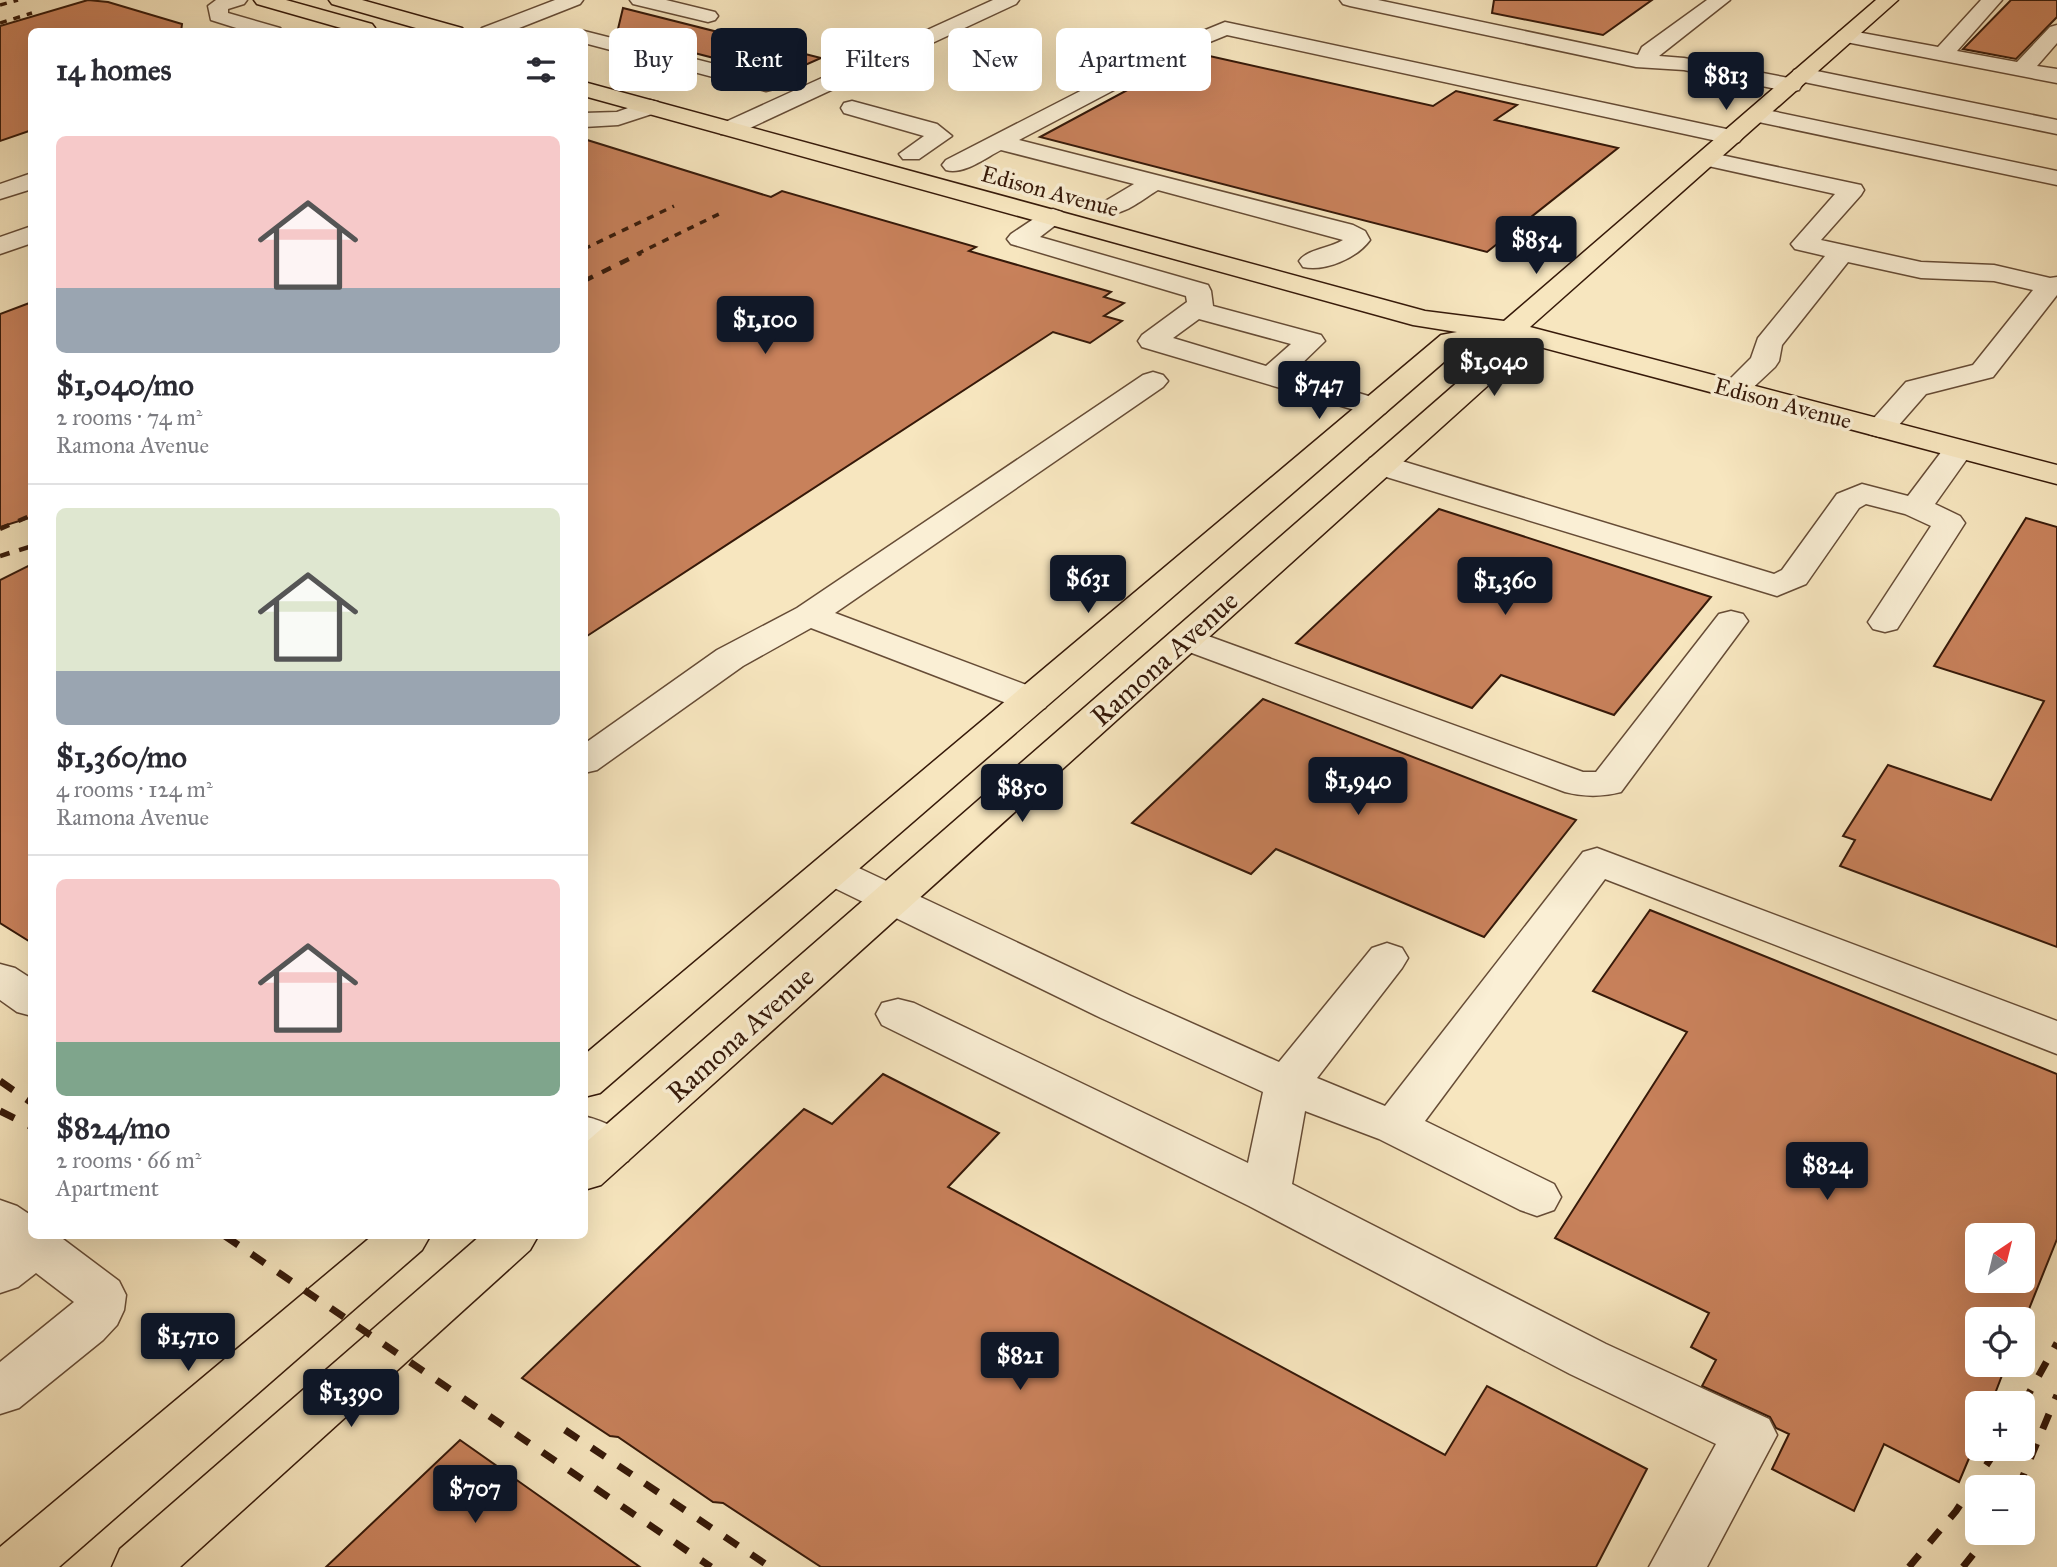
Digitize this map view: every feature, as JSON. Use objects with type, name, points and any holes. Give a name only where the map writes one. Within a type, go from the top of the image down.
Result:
[{"type":"main road","points":[[264,0],[363,28]]},
{"type":"main road","points":[[339,0],[440,28]]},
{"type":"main road","name":"Ramona Avenue","points":[[588,1078],[1451,341],[1510,330],[1888,0]]},
{"type":"main road","name":"Edison Avenue","points":[[588,90],[1423,319],[1510,330],[2057,475]]},
{"type":"main road","name":"Edison Avenue","points":[[723,104],[993,176]]},
{"type":"main road","points":[[935,185],[976,183],[1072,208],[1111,208]]},
{"type":"main road","name":"Edison Avenue","points":[[1085,201],[1138,215]]},
{"type":"main road","points":[[1285,254],[1350,272]]},
{"type":"main road","name":"Edison Avenue","points":[[1451,299],[1463,302],[1510,330]]},
{"type":"main road","name":"Ramona Avenue","points":[[593,1151],[890,900],[1504,356],[1510,330]]},
{"type":"main road","points":[[18,1567],[401,1239]]},
{"type":"main road","points":[[140,1567],[510,1239]]},
{"type":"street","points":[[237,0],[218,6],[218,16],[259,28]]},
{"type":"street","points":[[500,28],[573,0]]},
{"type":"street","points":[[640,0],[708,16]]},
{"type":"street","points":[[729,129],[1009,0]]},
{"type":"street","points":[[1350,0],[1645,62],[1706,67],[1796,80],[2057,127]]},
{"type":"street","points":[[1645,62],[1650,52],[1720,0]]},
{"type":"street","points":[[1942,55],[1992,0]]},
{"type":"street","points":[[954,165],[1183,46],[1225,28],[1731,137]]},
{"type":"street","points":[[2021,69],[2057,31]]},
{"type":"street","points":[[1846,36],[2057,76]]},
{"type":"street","points":[[588,38],[609,44]]},
{"type":"street","points":[[1918,66],[2057,92]]},
{"type":"street","points":[[588,120],[602,122],[627,117],[650,107]]},
{"type":"street","points":[[852,107],[921,126],[940,136],[911,154]]},
{"type":"street","points":[[1757,115],[2057,178]]},
{"type":"street","points":[[1880,428],[1916,388],[1983,371],[2053,286],[1994,272],[1921,270],[1804,244],[1922,115],[2057,142]]},
{"type":"street","points":[[998,142],[1344,230],[1356,236],[1354,245],[1312,261]]},
{"type":"street","points":[[1707,159],[1866,175]]},
{"type":"street","points":[[0,192],[28,182]]},
{"type":"street","points":[[1111,208],[1154,182]]},
{"type":"street","points":[[1053,217],[1020,239],[1198,291],[1201,304],[1152,341],[1375,407]]},
{"type":"street","points":[[0,246],[28,236]]},
{"type":"street","points":[[1734,390],[1765,361],[1768,344],[1842,252]]},
{"type":"street","points":[[1195,309],[1311,341],[1272,376]]},
{"type":"street","points":[[588,759],[730,658],[809,615],[1153,381]]},
{"type":"street","points":[[1916,507],[1959,449]]},
{"type":"street","points":[[1381,465],[1777,586],[1794,577],[1848,501],[1862,494],[1916,507],[1949,523],[1885,622]]},
{"type":"street","points":[[809,615],[1032,700]]},
{"type":"street","points":[[1185,639],[1579,784],[1607,784],[1731,621]]},
{"type":"street","points":[[1395,1127],[1597,861],[2057,1038]]},
{"type":"street","points":[[832,871],[1287,1084],[1343,1109],[1395,1127],[1537,1197]]},
{"type":"street","points":[[1266,1193],[1287,1084],[1387,958]]},
{"type":"street","points":[[0,979],[28,998]]},
{"type":"street","points":[[898,1014],[1266,1193],[1588,1359],[1750,1434],[1677,1567]]},
{"type":"street","points":[[0,1392],[100,1310],[101,1295],[12,1246]]},
{"type":"building","points":[[88,0],[108,2],[182,24],[182,28],[28,28],[28,131],[0,141],[0,26]]},
{"type":"building","points":[[1494,0],[1652,0],[1603,35],[1492,13]]},
{"type":"building","points":[[2011,0],[2057,0],[2057,17],[2016,59],[1963,49]]},
{"type":"building","points":[[623,8],[711,30],[711,57],[697,54],[697,28],[618,28]]},
{"type":"building","points":[[807,54],[821,58],[807,64]]},
{"type":"building","points":[[1211,56],[1433,106],[1456,91],[1517,105],[1495,120],[1618,148],[1487,252],[1040,137],[1125,91],[1211,91]]},
{"type":"building","points":[[588,140],[771,197],[782,191],[976,247],[969,251],[1111,292],[1104,297],[1124,303],[1104,316],[1122,321],[1090,343],[1053,332],[588,635]]},
{"type":"building","points":[[28,304],[28,518],[0,527],[0,314]]},
{"type":"building","points":[[1439,509],[1711,597],[1614,715],[1501,675],[1472,708],[1296,643]]},
{"type":"building","points":[[2026,518],[2057,527],[2057,947],[1840,866],[1855,840],[1843,836],[1888,765],[1991,800],[2044,701],[1934,666]]},
{"type":"building","points":[[28,566],[28,940],[0,923],[0,580]]},
{"type":"building","points":[[1263,699],[1576,820],[1484,937],[1276,849],[1251,874],[1132,823]]},
{"type":"building","points":[[1650,910],[2057,1074],[2057,1239],[2030,1307],[1965,1307],[1965,1377],[2001,1377],[1996,1391],[1965,1391],[1965,1461],[1968,1461],[1959,1482],[1884,1444],[1854,1511],[1772,1469],[1789,1434],[1776,1428],[1770,1417],[1702,1386],[1716,1360],[1691,1347],[1709,1313],[1555,1238],[1687,1032],[1593,991]]},
{"type":"building","points":[[883,1074],[999,1133],[948,1187],[1445,1455],[1487,1386],[1647,1469],[1596,1567],[821,1567],[723,1503],[713,1502],[618,1437],[610,1436],[522,1378],[804,1109],[832,1124]]},
{"type":"building","points":[[460,1440],[640,1567],[326,1567]]},
{"type":"railway","points":[[0,5],[18,0]]},
{"type":"railway","points":[[0,23],[32,13]]},
{"type":"railway","points":[[588,247],[674,206]]},
{"type":"railway","points":[[637,254],[721,213]]},
{"type":"railway","points":[[588,279],[641,253]]},
{"type":"railway","points":[[0,529],[28,517]]},
{"type":"railway","points":[[0,556],[28,547]]},
{"type":"railway","points":[[0,1081],[28,1100]]},
{"type":"railway","points":[[0,1111],[28,1125]]},
{"type":"railway","points":[[229,1239],[711,1567]]},
{"type":"railway","points":[[2030,1391],[2057,1343]]},
{"type":"railway","points":[[2023,1475],[2057,1395]]},
{"type":"railway","points":[[565,1430],[770,1567]]},
{"type":"railway","points":[[1909,1567],[1956,1511],[1989,1461]]},
{"type":"railway","points":[[1963,1567],[1980,1545]]}]
